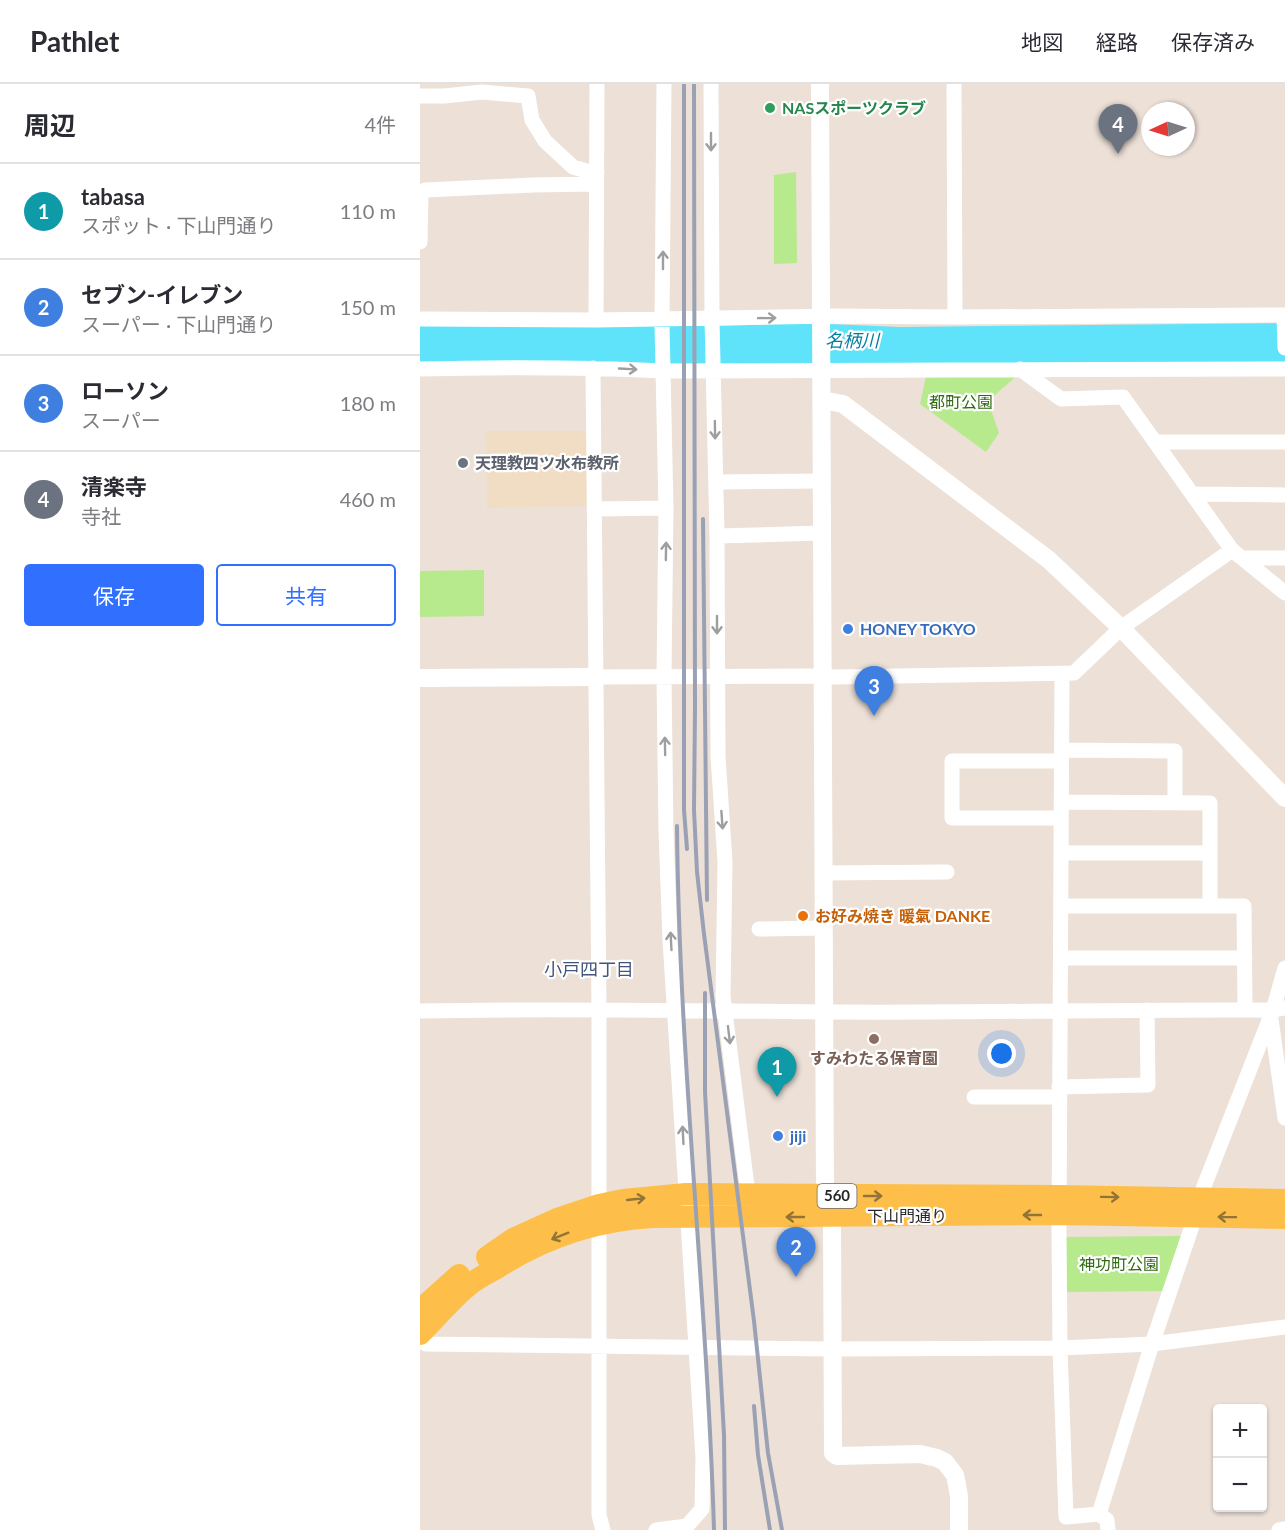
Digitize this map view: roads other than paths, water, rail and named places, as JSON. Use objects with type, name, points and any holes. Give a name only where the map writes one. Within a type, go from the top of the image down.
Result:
[{"type":"main road","name":"下山門通り","points":[[420,1334],[470,1285],[519,1254],[563,1234],[623,1200],[686,1194],[748,1194],[829,1206]]},
{"type":"main road","name":"下山門通り","points":[[1196,1208],[1285,1200]]},
{"type":"main road","name":"下山門通り","points":[[420,1310],[461,1274],[513,1239],[557,1219],[599,1214],[627,1218],[688,1217],[829,1206],[1059,1205],[1196,1208],[1285,1218]]},
{"type":"street","points":[[596,320],[597,84]]},
{"type":"street","points":[[656,1530],[687,1526],[702,1509],[703,1457],[670,939],[666,832],[664,677],[666,508],[662,322],[664,84]]},
{"type":"street","points":[[711,84],[718,756],[725,862],[723,996],[748,1194]]},
{"type":"street","points":[[820,84],[824,1012],[832,1453],[837,1456],[921,1454],[945,1462],[955,1475],[959,1496],[959,1530]]},
{"type":"street","points":[[954,84],[955,317]]},
{"type":"street","points":[[420,96],[530,90],[532,120],[544,141],[573,167],[590,172],[597,178]]},
{"type":"street","points":[[420,242],[421,194],[426,190],[533,185],[597,178]]},
{"type":"street","points":[[420,319],[712,322],[822,318],[1285,315],[1285,348]]},
{"type":"street","points":[[420,369],[487,367],[713,370],[1285,369]]},
{"type":"street","points":[[593,368],[599,1010],[599,1515],[603,1530]]},
{"type":"street","points":[[1020,369],[1061,399],[1123,398],[1237,554],[1285,593]]},
{"type":"street","points":[[822,400],[843,404],[1049,560],[1121,628],[1285,798]]},
{"type":"street","points":[[1156,442],[1285,442]]},
{"type":"street","points":[[716,482],[822,481]]},
{"type":"street","points":[[1192,494],[1285,495]]},
{"type":"street","points":[[595,509],[666,508]]},
{"type":"street","points":[[717,536],[822,534]]},
{"type":"street","points":[[420,678],[812,675],[822,677],[1074,673],[1121,628],[1237,554],[1285,558]]},
{"type":"street","points":[[1062,674],[1059,1205],[1060,1348],[1066,1516],[1100,1514],[1107,1520],[1108,1530]]},
{"type":"street","points":[[1061,818],[952,818],[952,761],[1174,751],[1175,803]]},
{"type":"street","points":[[1061,802],[1210,803],[1210,905]]},
{"type":"street","points":[[1061,853],[1210,853]]},
{"type":"street","points":[[823,873],[946,872]]},
{"type":"street","points":[[1061,906],[1244,906],[1245,1010]]},
{"type":"street","points":[[759,928],[824,928]]},
{"type":"street","points":[[1060,958],[1245,958]]},
{"type":"street","points":[[1100,1514],[1196,1208],[1276,1011],[1285,968]]},
{"type":"street","points":[[974,1097],[1148,1085],[1147,1010]]},
{"type":"street","points":[[420,1011],[1276,1011]]},
{"type":"street","points":[[1276,1011],[1285,1118]]},
{"type":"street","points":[[420,1340],[426,1344],[599,1347],[1060,1348],[1152,1344],[1285,1327]]},
{"type":"street","points":[[1279,1530],[1285,1529]]},
{"type":"water","name":"名柄川","points":[[804,323],[900,327],[1285,323],[1285,365],[420,364],[420,326],[720,326]]},
{"type":"railway","points":[[684,84],[684,810],[687,849]]},
{"type":"railway","points":[[694,84],[694,810],[697,872],[754,1321],[768,1453],[782,1530]]},
{"type":"railway","points":[[703,519],[707,900]]},
{"type":"railway","points":[[677,826],[683,1002],[706,1354],[714,1530]]},
{"type":"railway","points":[[705,993],[705,1092],[724,1435],[725,1530]]},
{"type":"railway","points":[[754,1406],[758,1455],[770,1530]]},
{"type":"place","name":"NASスポーツクラブ","points":[[770,108]]},
{"type":"place","name":"清楽寺","points":[[1118,154]]},
{"type":"place","name":"天理教四ツ水布教所","points":[[463,463]]},
{"type":"place","name":"HONEY TOKYO","points":[[848,629]]},
{"type":"place","name":"ローソン","points":[[874,716]]},
{"type":"place","name":"お好み焼き 暖氣 DANKE","points":[[803,916]]},
{"type":"place","name":"すみわたる保育園","points":[[874,1039]]},
{"type":"place","name":"tabasa","points":[[777,1097]]},
{"type":"place","name":"jiji","points":[[778,1136]]},
{"type":"place","name":"セブン-イレブン","points":[[796,1277]]},
{"type":"district","name":"小戸四丁目","points":[[589,970]]},
{"type":"park label","name":"都町公園","points":[[961,402]]},
{"type":"park label","name":"神功町公園","points":[[1119,1264]]}]
